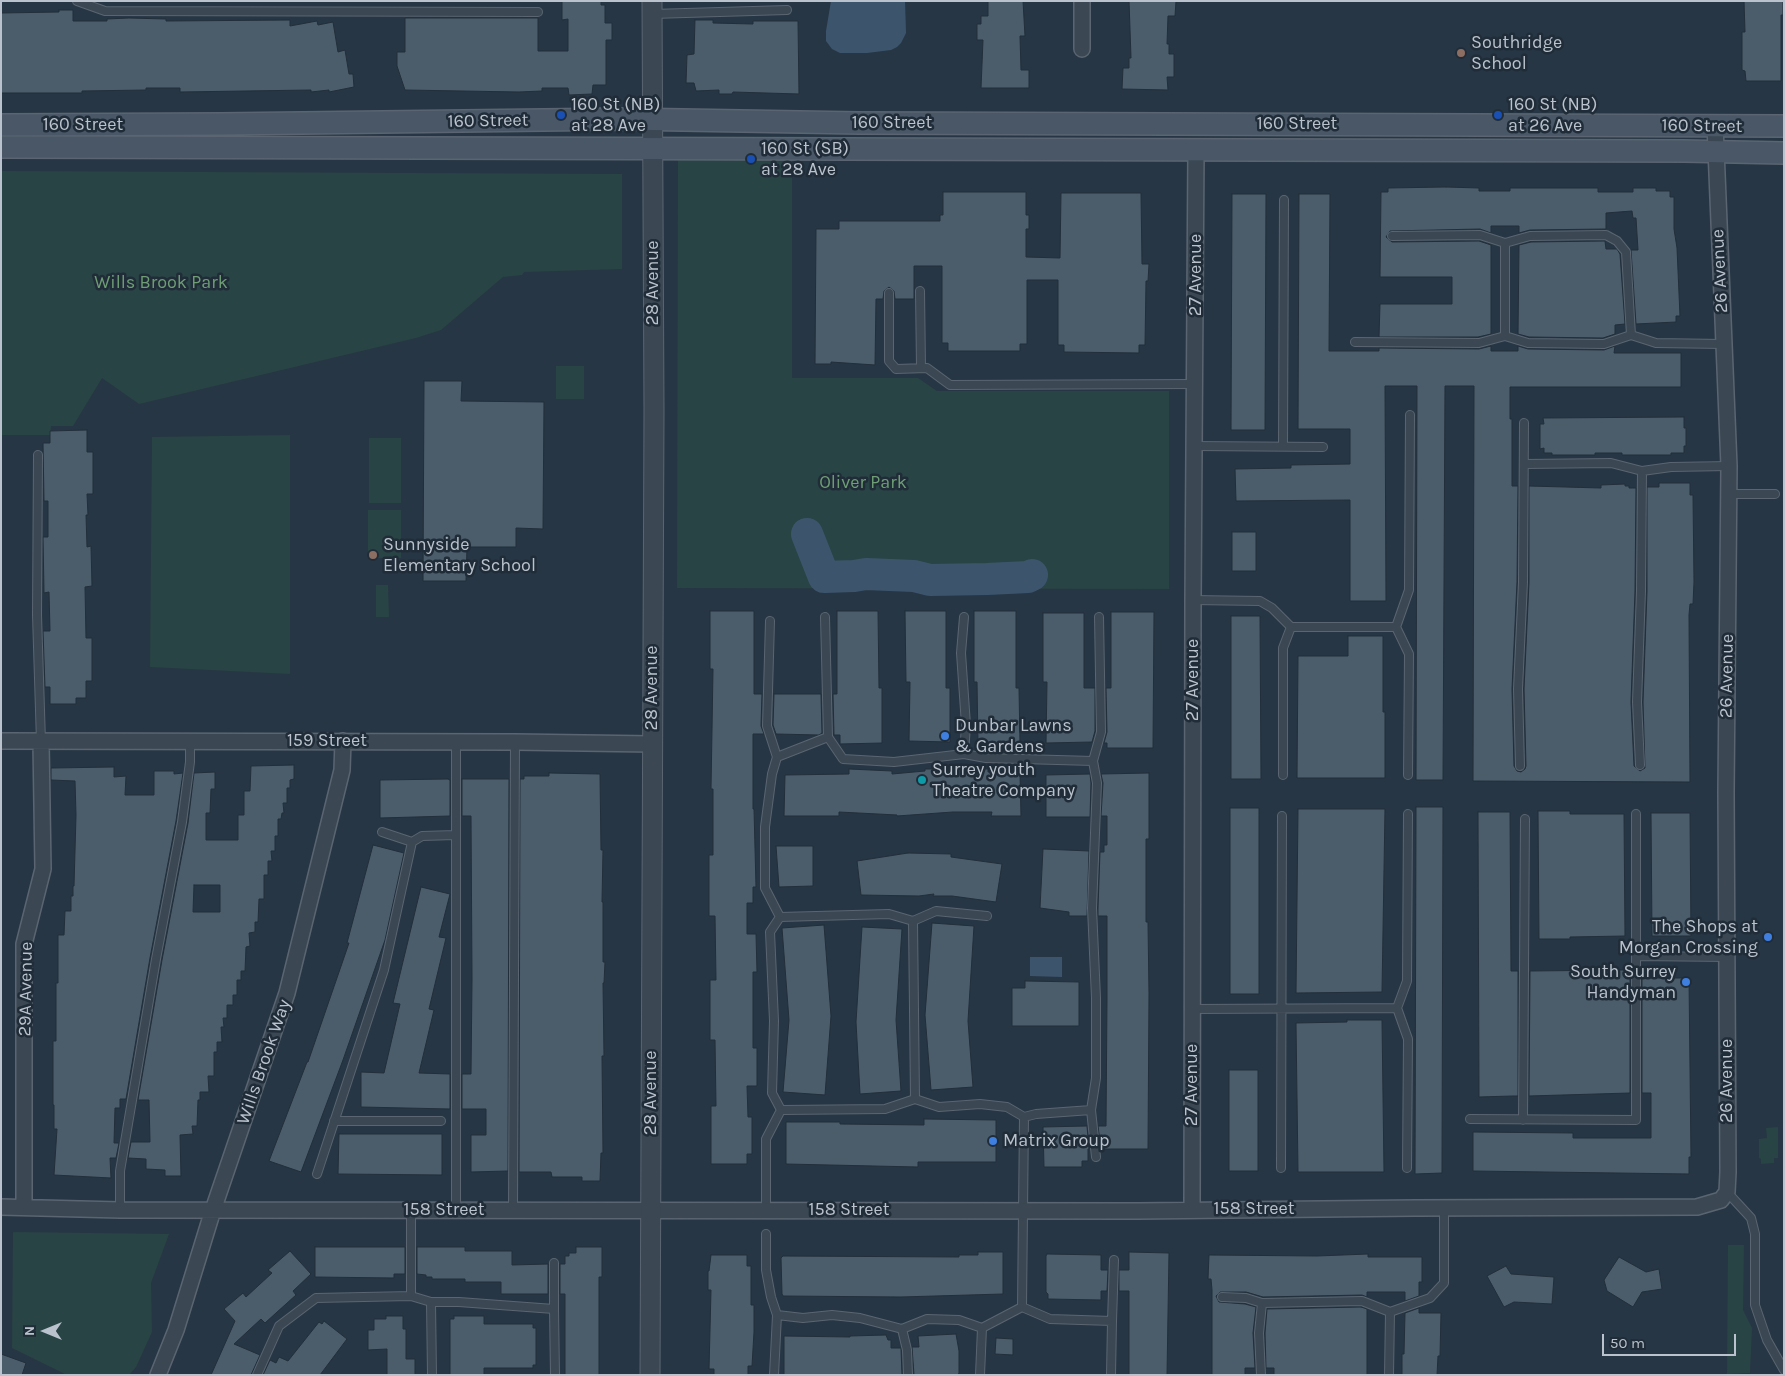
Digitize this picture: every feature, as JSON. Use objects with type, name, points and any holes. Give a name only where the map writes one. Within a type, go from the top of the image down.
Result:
[{"type":"main road","name":"160 Street","points":[[1,125],[652,119],[858,123],[1784,126]]},
{"type":"main road","points":[[1196,150],[1208,142],[1221,138],[1318,138],[1331,132],[1338,124]]},
{"type":"main road","name":"160 Street","points":[[1,147],[1784,153]]},
{"type":"street","points":[[1082,1],[1082,49]]},
{"type":"street","name":"28 Avenue","points":[[650,1375],[654,411],[652,8]]},
{"type":"street","name":"26 Avenue","points":[[1715,126],[1729,466],[1726,792],[1727,1192]]},
{"type":"street","name":"27 Avenue","points":[[1192,1210],[1192,600],[1196,150]]},
{"type":"street","name":"159 Street","points":[[1,741],[343,741],[652,744]]},
{"type":"street","name":"Wills Brook Way","points":[[158,1375],[176,1330],[213,1210],[287,993],[342,770],[343,741]]},
{"type":"street","name":"29A Avenue","points":[[24,1207],[24,944],[43,869],[41,742]]},
{"type":"street","name":"158 Street","points":[[1,1207],[120,1210],[1192,1210],[1697,1207],[1721,1200],[1727,1192]]},
{"type":"lane","points":[[77,1],[105,11],[538,12]]},
{"type":"lane","points":[[187,1],[187,11]]},
{"type":"lane","points":[[466,1],[466,11]]},
{"type":"lane","points":[[652,8],[787,10]]},
{"type":"lane","points":[[1283,446],[1284,200]]},
{"type":"lane","points":[[1392,236],[1480,235],[1505,243],[1530,236],[1606,235],[1617,241],[1626,252],[1631,335]]},
{"type":"lane","points":[[1505,243],[1505,336]]},
{"type":"lane","points":[[920,291],[921,368]]},
{"type":"lane","points":[[889,293],[889,361],[896,369],[927,368],[950,385],[1195,384]]},
{"type":"lane","points":[[1355,342],[1479,343],[1505,336],[1528,343],[1604,344],[1631,335],[1656,343],[1723,344]]},
{"type":"lane","points":[[1408,775],[1408,654],[1396,627],[1408,590],[1410,415]]},
{"type":"lane","points":[[1520,766],[1518,689],[1523,582],[1524,423]]},
{"type":"lane","points":[[1194,446],[1323,447]]},
{"type":"lane","points":[[38,455],[36,615],[41,742]]},
{"type":"lane","points":[[1524,464],[1611,463],[1642,471],[1671,467],[1729,466]]},
{"type":"lane","points":[[1640,765],[1637,702],[1641,591],[1642,471]]},
{"type":"lane","points":[[1728,494],[1775,494]]},
{"type":"lane","points":[[1192,600],[1260,601],[1272,608],[1291,627],[1396,627]]},
{"type":"lane","points":[[825,617],[828,737],[843,759],[894,762],[964,754],[986,758],[1093,760]]},
{"type":"lane","points":[[964,617],[961,654],[966,725],[964,754]]},
{"type":"lane","points":[[1096,1157],[1091,1110],[1096,1078],[1096,998],[1092,908],[1097,783],[1093,760],[1101,732],[1099,617]]},
{"type":"lane","points":[[770,621],[768,726],[777,757],[772,774],[765,827],[765,888],[780,916]]},
{"type":"lane","points":[[1283,775],[1283,648],[1291,627]]},
{"type":"lane","points":[[777,757],[828,737]]},
{"type":"lane","points":[[120,1210],[120,1171],[156,959],[182,822],[190,762],[190,741]]},
{"type":"lane","points":[[456,742],[456,1210]]},
{"type":"lane","points":[[513,1210],[515,742]]},
{"type":"lane","points":[[1407,1168],[1408,1039],[1397,1008],[1407,981],[1408,814]]},
{"type":"lane","points":[[1470,1119],[1636,1120],[1636,814]]},
{"type":"lane","points":[[1281,1168],[1282,816]]},
{"type":"lane","points":[[1523,1120],[1525,819]]},
{"type":"lane","points":[[382,832],[412,842]]},
{"type":"lane","points":[[316,1174],[384,970],[412,842],[422,836],[455,835]]},
{"type":"lane","points":[[780,916],[889,914],[913,921],[936,911],[987,916]]},
{"type":"lane","points":[[780,916],[770,932],[774,1021],[772,1093],[781,1110]]},
{"type":"lane","points":[[913,921],[916,1099]]},
{"type":"lane","points":[[1636,956],[1726,957]]},
{"type":"lane","points":[[1192,1008],[1281,1010],[1397,1008]]},
{"type":"lane","points":[[781,1110],[885,1109],[916,1099],[939,1107],[980,1104],[1008,1107],[1024,1117],[1036,1114],[1091,1110]]},
{"type":"lane","points":[[766,1210],[766,1139],[781,1110]]},
{"type":"lane","points":[[1022,1307],[1024,1117]]},
{"type":"lane","points":[[334,1121],[440,1121]]},
{"type":"lane","points":[[1727,1192],[1752,1218],[1755,1234],[1755,1305],[1768,1340],[1784,1370]]},
{"type":"lane","points":[[1222,1297],[1246,1298],[1262,1303],[1362,1301],[1390,1312],[1430,1298],[1444,1283],[1444,1208]]},
{"type":"lane","points":[[411,1210],[412,1296]]},
{"type":"lane","points":[[766,1234],[766,1270],[777,1315],[774,1375]]},
{"type":"lane","points":[[1111,1375],[1114,1260]]},
{"type":"lane","points":[[554,1263],[555,1375]]},
{"type":"lane","points":[[257,1375],[279,1326],[316,1298],[412,1296],[431,1302],[459,1302],[554,1309]]},
{"type":"lane","points":[[431,1302],[432,1375]]},
{"type":"lane","points":[[1261,1375],[1259,1333],[1262,1303]]},
{"type":"lane","points":[[777,1315],[803,1318],[832,1315],[860,1318],[902,1329],[927,1318],[959,1320],[982,1328],[1022,1307],[1050,1318],[1112,1321]]},
{"type":"lane","points":[[1389,1375],[1390,1312]]},
{"type":"lane","points":[[980,1375],[982,1328]]},
{"type":"lane","points":[[902,1329],[907,1350],[908,1375]]},
{"type":"green space","name":"Oliver Park","points":[[678,158],[792,158],[792,378],[918,378],[937,391],[1169,391],[1169,589],[677,588]]},
{"type":"green space","name":"Wills Brook Park","points":[[1,171],[622,174],[622,269],[524,272],[522,275],[503,277],[441,330],[416,338],[139,404],[102,378],[73,426],[51,426],[50,435],[1,435]]},
{"type":"green space","points":[[556,366],[584,366],[584,399],[556,399]]},
{"type":"green space","points":[[290,435],[290,674],[150,667],[152,437]]},
{"type":"green space","points":[[369,438],[401,438],[401,503],[369,503]]},
{"type":"green space","points":[[368,510],[401,510],[401,558],[368,558]]},
{"type":"green space","points":[[376,585],[388,585],[389,617],[376,617]]},
{"type":"green space","points":[[1778,1127],[1778,1158],[1774,1158],[1774,1163],[1761,1164],[1761,1159],[1759,1158],[1759,1139],[1767,1138],[1766,1128]]},
{"type":"green space","points":[[13,1232],[169,1234],[151,1283],[152,1332],[136,1367],[129,1375],[67,1375],[12,1348]]},
{"type":"green space","points":[[1728,1245],[1744,1245],[1743,1310],[1752,1328],[1750,1373],[1727,1374]]},
{"type":"water","points":[[831,1],[905,1],[906,33],[901,43],[891,50],[867,53],[840,53],[832,49],[826,41]]},
{"type":"water","points":[[1030,957],[1062,957],[1062,977],[1030,976]]},
{"type":"building","points":[[562,1],[601,1],[601,5],[605,5],[605,23],[612,23],[612,40],[606,40],[606,85],[593,85],[592,94],[569,95],[568,88],[542,88],[542,91],[519,92],[405,90],[397,66],[397,52],[405,52],[405,18],[538,18],[538,51],[568,51],[568,19],[562,20]]},
{"type":"building","points":[[988,1],[1023,1],[1025,36],[1020,36],[1021,70],[1029,70],[1029,88],[981,88],[983,40],[977,40],[977,24],[981,24],[981,16],[988,16]]},
{"type":"building","points":[[1129,1],[1176,1],[1175,16],[1168,16],[1167,44],[1169,44],[1169,54],[1174,54],[1174,77],[1167,77],[1168,90],[1122,89],[1123,68],[1129,68],[1129,58],[1131,58]]},
{"type":"building","points":[[1744,1],[1783,1],[1783,15],[1781,15],[1781,81],[1746,81],[1745,71],[1742,70],[1742,32],[1745,32]]},
{"type":"building","points":[[59,10],[73,10],[73,21],[107,21],[107,19],[129,18],[166,19],[166,21],[290,20],[290,26],[317,21],[318,25],[333,22],[338,52],[345,50],[349,74],[353,74],[354,87],[329,92],[329,90],[311,92],[311,90],[180,92],[180,88],[146,88],[146,90],[82,91],[82,93],[1,93],[1,13],[59,12]]},
{"type":"building","points":[[695,20],[713,20],[713,23],[753,24],[753,21],[798,21],[799,94],[733,92],[732,94],[719,94],[719,90],[696,91],[694,83],[686,83],[687,55],[694,54]]},
{"type":"building","points":[[1388,188],[1479,188],[1479,191],[1510,191],[1510,188],[1598,188],[1598,192],[1633,192],[1633,188],[1656,188],[1656,191],[1670,191],[1670,197],[1674,197],[1674,229],[1677,248],[1680,316],[1676,316],[1676,322],[1636,324],[1631,250],[1638,250],[1636,218],[1633,218],[1632,211],[1606,213],[1606,229],[1530,230],[1519,233],[1519,226],[1491,226],[1491,233],[1480,229],[1390,231],[1386,237],[1392,242],[1479,241],[1491,245],[1491,334],[1478,337],[1379,337],[1380,304],[1452,304],[1452,277],[1380,277],[1381,192],[1388,192]]},
{"type":"building","points":[[943,192],[1026,192],[1026,215],[1029,215],[1029,229],[1026,229],[1026,257],[1060,258],[1061,193],[1141,193],[1142,264],[1149,264],[1148,281],[1146,281],[1145,345],[1139,345],[1139,353],[1064,352],[1064,345],[1058,345],[1058,280],[1027,280],[1027,344],[1020,344],[1020,351],[948,351],[948,343],[942,343],[942,266],[914,266],[914,299],[895,299],[894,291],[889,287],[884,291],[883,299],[876,299],[875,365],[831,362],[831,364],[815,364],[816,229],[839,229],[839,221],[940,221],[940,215],[943,215]]},
{"type":"building","points":[[1232,194],[1266,194],[1265,430],[1231,430]]},
{"type":"building","points":[[1299,194],[1330,194],[1329,351],[1379,351],[1379,348],[1479,349],[1491,346],[1491,351],[1518,351],[1518,346],[1528,349],[1604,350],[1615,346],[1614,353],[1681,353],[1681,387],[1510,387],[1512,486],[1518,486],[1517,582],[1512,689],[1514,766],[1517,771],[1521,772],[1526,766],[1524,689],[1529,582],[1529,486],[1601,488],[1601,485],[1625,484],[1629,488],[1636,488],[1631,702],[1634,766],[1640,771],[1645,768],[1643,702],[1647,591],[1647,487],[1659,487],[1659,483],[1690,483],[1690,495],[1693,495],[1694,582],[1693,604],[1690,604],[1689,615],[1690,782],[1473,781],[1474,386],[1445,386],[1443,780],[1416,780],[1417,386],[1385,386],[1386,601],[1350,601],[1350,500],[1236,501],[1235,469],[1291,468],[1291,465],[1350,464],[1350,429],[1298,429]]},
{"type":"building","points":[[1605,241],[1606,249],[1617,249],[1620,254],[1625,324],[1615,325],[1615,334],[1603,338],[1529,337],[1518,334],[1519,245],[1531,242]]},
{"type":"building","points":[[424,381],[462,381],[461,401],[544,402],[543,529],[516,528],[516,547],[467,547],[466,581],[423,581]]},
{"type":"building","points":[[1684,417],[1686,446],[1684,446],[1684,453],[1671,453],[1671,455],[1595,453],[1595,455],[1552,455],[1552,453],[1544,453],[1544,448],[1540,449],[1540,424],[1544,424],[1543,418]]},
{"type":"building","points":[[87,430],[87,452],[93,452],[93,494],[87,494],[88,515],[86,515],[87,547],[91,546],[92,586],[85,587],[86,638],[92,638],[92,681],[86,681],[86,698],[76,698],[76,704],[50,704],[50,687],[45,687],[43,631],[50,631],[49,592],[44,593],[43,537],[48,537],[48,501],[44,501],[43,443],[50,443],[50,431]]},
{"type":"building","points":[[1232,532],[1256,532],[1256,571],[1232,571]]},
{"type":"building","points":[[710,611],[754,611],[754,694],[762,694],[761,726],[764,734],[753,734],[756,887],[753,887],[753,903],[747,903],[747,934],[756,934],[757,972],[753,972],[753,1048],[757,1048],[757,1086],[747,1086],[748,1117],[752,1117],[752,1154],[747,1154],[747,1164],[711,1164],[711,1106],[716,1106],[715,1040],[710,1040],[710,980],[716,980],[715,916],[709,916],[709,855],[713,855],[713,789],[711,789],[713,669],[710,669]]},
{"type":"building","points":[[837,611],[878,611],[879,688],[882,688],[882,743],[840,744],[840,735],[834,735],[833,694],[837,694]]},
{"type":"building","points":[[905,611],[946,611],[946,688],[950,688],[950,742],[909,741],[910,682],[906,682]]},
{"type":"building","points":[[974,611],[1016,611],[1016,688],[1019,688],[1020,743],[978,744],[977,682],[974,682]]},
{"type":"building","points":[[1111,612],[1154,612],[1153,748],[1107,748],[1107,743],[1104,743],[1107,732],[1106,688],[1111,688]]},
{"type":"building","points":[[1043,613],[1084,613],[1084,688],[1095,688],[1095,731],[1092,742],[1046,743],[1047,682],[1043,682]]},
{"type":"building","points":[[1231,616],[1260,616],[1261,779],[1231,779]]},
{"type":"building","points":[[1348,636],[1383,636],[1385,778],[1297,778],[1298,656],[1348,656]]},
{"type":"building","points":[[774,694],[821,694],[822,733],[819,735],[776,734],[773,725]]},
{"type":"building","points":[[294,765],[294,779],[290,780],[290,788],[287,788],[287,803],[283,803],[284,813],[282,813],[281,819],[278,819],[278,836],[275,836],[275,851],[271,851],[272,861],[268,861],[268,875],[264,875],[264,899],[259,899],[258,922],[255,922],[255,932],[249,933],[250,946],[246,947],[245,971],[241,971],[241,980],[237,980],[237,995],[233,995],[233,1005],[227,1005],[227,1018],[223,1018],[224,1027],[221,1027],[222,1042],[217,1042],[217,1052],[214,1052],[214,1076],[208,1076],[209,1092],[200,1092],[197,1126],[192,1126],[193,1134],[180,1135],[181,1176],[165,1176],[165,1170],[146,1169],[146,1159],[128,1158],[131,1142],[150,1142],[149,1100],[138,1100],[188,823],[194,773],[215,772],[215,789],[211,789],[210,813],[206,813],[206,840],[238,840],[238,815],[244,815],[244,791],[250,791],[251,766]],"holes":[[[194,885],[220,885],[220,912],[193,912]]]},
{"type":"building","points":[[114,767],[114,777],[126,776],[125,795],[154,795],[154,771],[174,771],[174,774],[183,773],[126,1099],[120,1099],[120,1108],[115,1108],[114,1143],[119,1143],[116,1158],[110,1158],[111,1178],[54,1175],[57,1129],[54,1129],[53,1041],[56,1041],[58,935],[64,935],[65,911],[71,911],[71,896],[73,896],[74,886],[76,815],[75,781],[51,780],[51,768]]},
{"type":"building","points":[[849,769],[892,771],[892,774],[925,771],[925,769],[988,769],[988,772],[1020,773],[1021,816],[991,816],[992,812],[953,812],[897,816],[839,812],[839,816],[784,816],[785,775],[849,774]]},
{"type":"building","points":[[549,773],[600,774],[601,850],[603,850],[603,962],[605,962],[603,983],[604,1056],[602,1056],[603,1153],[601,1153],[600,1181],[582,1181],[582,1177],[552,1177],[551,1172],[519,1172],[520,779],[524,779],[524,776],[549,776]]},
{"type":"building","points":[[1149,773],[1149,839],[1146,839],[1146,922],[1148,922],[1149,994],[1148,1149],[1101,1149],[1098,1126],[1106,1126],[1107,916],[1098,916],[1098,908],[1100,852],[1104,852],[1104,845],[1107,845],[1107,816],[1101,816],[1103,783],[1101,774]]},
{"type":"building","points":[[1090,774],[1090,817],[1046,817],[1046,775]]},
{"type":"building","points":[[462,779],[509,779],[508,1171],[471,1172],[471,1135],[486,1135],[486,1109],[462,1109],[462,1074],[471,1074],[472,979],[471,816],[462,816]]},
{"type":"building","points":[[380,780],[450,780],[450,816],[380,818]]},
{"type":"building","points":[[1416,807],[1443,807],[1442,1173],[1415,1174]]},
{"type":"building","points":[[1230,808],[1259,808],[1259,994],[1230,994]]},
{"type":"building","points":[[1298,809],[1385,809],[1382,992],[1296,993]]},
{"type":"building","points":[[1538,811],[1570,811],[1570,814],[1624,814],[1625,936],[1539,939]]},
{"type":"building","points":[[1478,812],[1510,812],[1511,971],[1518,971],[1518,1096],[1479,1097]]},
{"type":"building","points":[[1651,813],[1690,813],[1691,936],[1652,936]]},
{"type":"building","points":[[373,845],[404,853],[385,940],[301,1172],[269,1161],[308,1062],[349,943],[347,943]]},
{"type":"building","points":[[776,846],[813,846],[813,886],[779,887]]},
{"type":"building","points":[[1043,849],[1089,851],[1087,916],[1069,916],[1069,912],[1040,908]]},
{"type":"building","points":[[908,853],[951,854],[951,857],[1002,864],[996,902],[952,896],[933,896],[934,894],[919,896],[861,895],[857,861]]},
{"type":"building","points":[[421,887],[450,894],[439,937],[446,938],[429,1009],[434,1010],[419,1073],[450,1074],[450,1109],[361,1107],[361,1072],[384,1073],[400,1004],[393,1003]]},
{"type":"building","points":[[932,923],[974,926],[968,1021],[973,1087],[931,1090],[925,1015]]},
{"type":"building","points":[[824,925],[831,1016],[825,1095],[783,1092],[789,1020],[782,928]]},
{"type":"building","points":[[862,927],[902,929],[896,1020],[901,1091],[860,1094],[856,1022]]},
{"type":"building","points":[[1624,970],[1625,978],[1630,978],[1630,1093],[1529,1096],[1530,971]]},
{"type":"building","points":[[1642,978],[1689,978],[1691,1157],[1689,1157],[1689,1174],[1473,1171],[1473,1132],[1573,1133],[1573,1138],[1651,1138],[1651,1093],[1642,1093]]},
{"type":"building","points":[[1025,981],[1079,982],[1079,1026],[1012,1026],[1012,988],[1025,988]]},
{"type":"building","points":[[1347,1020],[1382,1020],[1384,1172],[1298,1172],[1296,1023],[1347,1022]]},
{"type":"building","points":[[1229,1070],[1258,1070],[1258,1171],[1229,1171]]},
{"type":"building","points":[[924,1119],[996,1120],[996,1162],[918,1162],[918,1167],[786,1164],[786,1122],[924,1125]]},
{"type":"building","points":[[1087,1126],[1088,1161],[1082,1161],[1082,1167],[1044,1167],[1043,1127]]},
{"type":"building","points":[[339,1134],[442,1134],[442,1175],[338,1174]]},
{"type":"building","points":[[315,1247],[405,1247],[405,1274],[394,1274],[394,1278],[315,1277]]},
{"type":"building","points":[[417,1247],[465,1247],[465,1251],[512,1251],[512,1265],[548,1264],[548,1294],[501,1294],[501,1282],[465,1282],[465,1279],[432,1279],[432,1277],[426,1277],[426,1275],[417,1274]]},
{"type":"building","points":[[576,1247],[602,1247],[602,1277],[599,1277],[599,1375],[565,1375],[565,1294],[560,1294],[560,1264],[565,1264],[565,1256],[569,1256],[569,1253],[576,1253]]},
{"type":"building","points":[[290,1251],[311,1274],[293,1291],[296,1295],[265,1323],[261,1319],[234,1344],[260,1355],[251,1375],[211,1375],[235,1321],[224,1309],[243,1293],[246,1297],[272,1273],[268,1270]]},
{"type":"building","points":[[978,1252],[1003,1252],[1003,1294],[901,1297],[783,1296],[782,1294],[781,1258],[783,1256],[959,1257],[959,1255],[978,1255]]},
{"type":"building","points":[[1129,1252],[1169,1253],[1167,1375],[1129,1375],[1129,1291],[1119,1291],[1119,1270],[1129,1270]]},
{"type":"building","points":[[1047,1254],[1101,1255],[1101,1270],[1108,1270],[1107,1291],[1101,1291],[1101,1300],[1048,1299],[1046,1292]]},
{"type":"building","points":[[1368,1254],[1368,1257],[1422,1257],[1422,1282],[1419,1282],[1419,1296],[1405,1301],[1405,1292],[1367,1292],[1367,1297],[1362,1295],[1263,1297],[1246,1292],[1220,1292],[1216,1296],[1219,1302],[1256,1307],[1253,1333],[1255,1368],[1245,1368],[1245,1375],[1212,1375],[1212,1290],[1211,1279],[1208,1279],[1209,1255],[1317,1256]]},
{"type":"building","points":[[711,1255],[747,1255],[747,1266],[751,1266],[751,1305],[754,1305],[754,1332],[752,1366],[748,1366],[748,1375],[714,1375],[714,1369],[709,1369],[711,1290],[708,1290],[708,1271]]},
{"type":"building","points":[[1619,1257],[1646,1272],[1659,1269],[1662,1289],[1642,1292],[1633,1307],[1607,1291],[1604,1280]]},
{"type":"building","points":[[1506,1266],[1511,1274],[1554,1277],[1552,1304],[1514,1302],[1504,1307],[1487,1276]]},
{"type":"building","points":[[1361,1307],[1367,1309],[1367,1375],[1274,1375],[1274,1368],[1266,1368],[1265,1333],[1267,1309]]},
{"type":"building","points":[[1419,1308],[1419,1313],[1441,1313],[1440,1356],[1438,1356],[1437,1375],[1402,1375],[1405,1313]]},
{"type":"building","points":[[386,1316],[403,1316],[403,1329],[406,1329],[406,1359],[415,1359],[415,1375],[387,1375],[387,1349],[368,1350],[368,1330],[374,1330],[374,1319],[386,1319]]},
{"type":"building","points":[[454,1316],[484,1316],[484,1324],[533,1324],[533,1328],[536,1328],[536,1365],[533,1365],[533,1368],[484,1368],[484,1375],[450,1375],[450,1319],[454,1319]]},
{"type":"building","points":[[324,1321],[347,1339],[320,1375],[263,1375],[270,1360],[276,1363],[279,1357],[288,1361],[319,1322],[322,1324]]},
{"type":"building","points":[[956,1334],[959,1351],[958,1375],[914,1375],[912,1347],[919,1347],[918,1336]]},
{"type":"building","points":[[886,1335],[888,1340],[891,1340],[891,1348],[901,1348],[902,1375],[784,1375],[784,1336],[850,1337]]},
{"type":"building","points":[[996,1338],[1013,1339],[1013,1355],[995,1354]]},
{"type":"building","points":[[1,1354],[26,1363],[22,1375],[1,1375]]},
{"type":"waterway","points":[[807,534],[824,577],[866,574],[914,576],[930,580],[1028,577],[1032,575]]},
{"type":"place","name":"Southridge School","points":[[1461,53]]},
{"type":"place","name":"160 St (NB) at 28 Ave","points":[[561,115]]},
{"type":"place","name":"160 St (NB) at 26 Ave","points":[[1498,115]]},
{"type":"place","name":"160 St (SB) at 28 Ave","points":[[751,159]]},
{"type":"place","name":"Sunnyside Elementary School","points":[[373,555]]},
{"type":"place","name":"Dunbar Lawns & Gardens","points":[[945,736]]},
{"type":"place","name":"Surrey youth Theatre Company","points":[[922,780]]},
{"type":"place","name":"The Shops at Morgan Crossing","points":[[1768,937]]},
{"type":"place","name":"South Surrey Handyman","points":[[1686,982]]},
{"type":"place","name":"Matrix Group","points":[[993,1141]]}]
